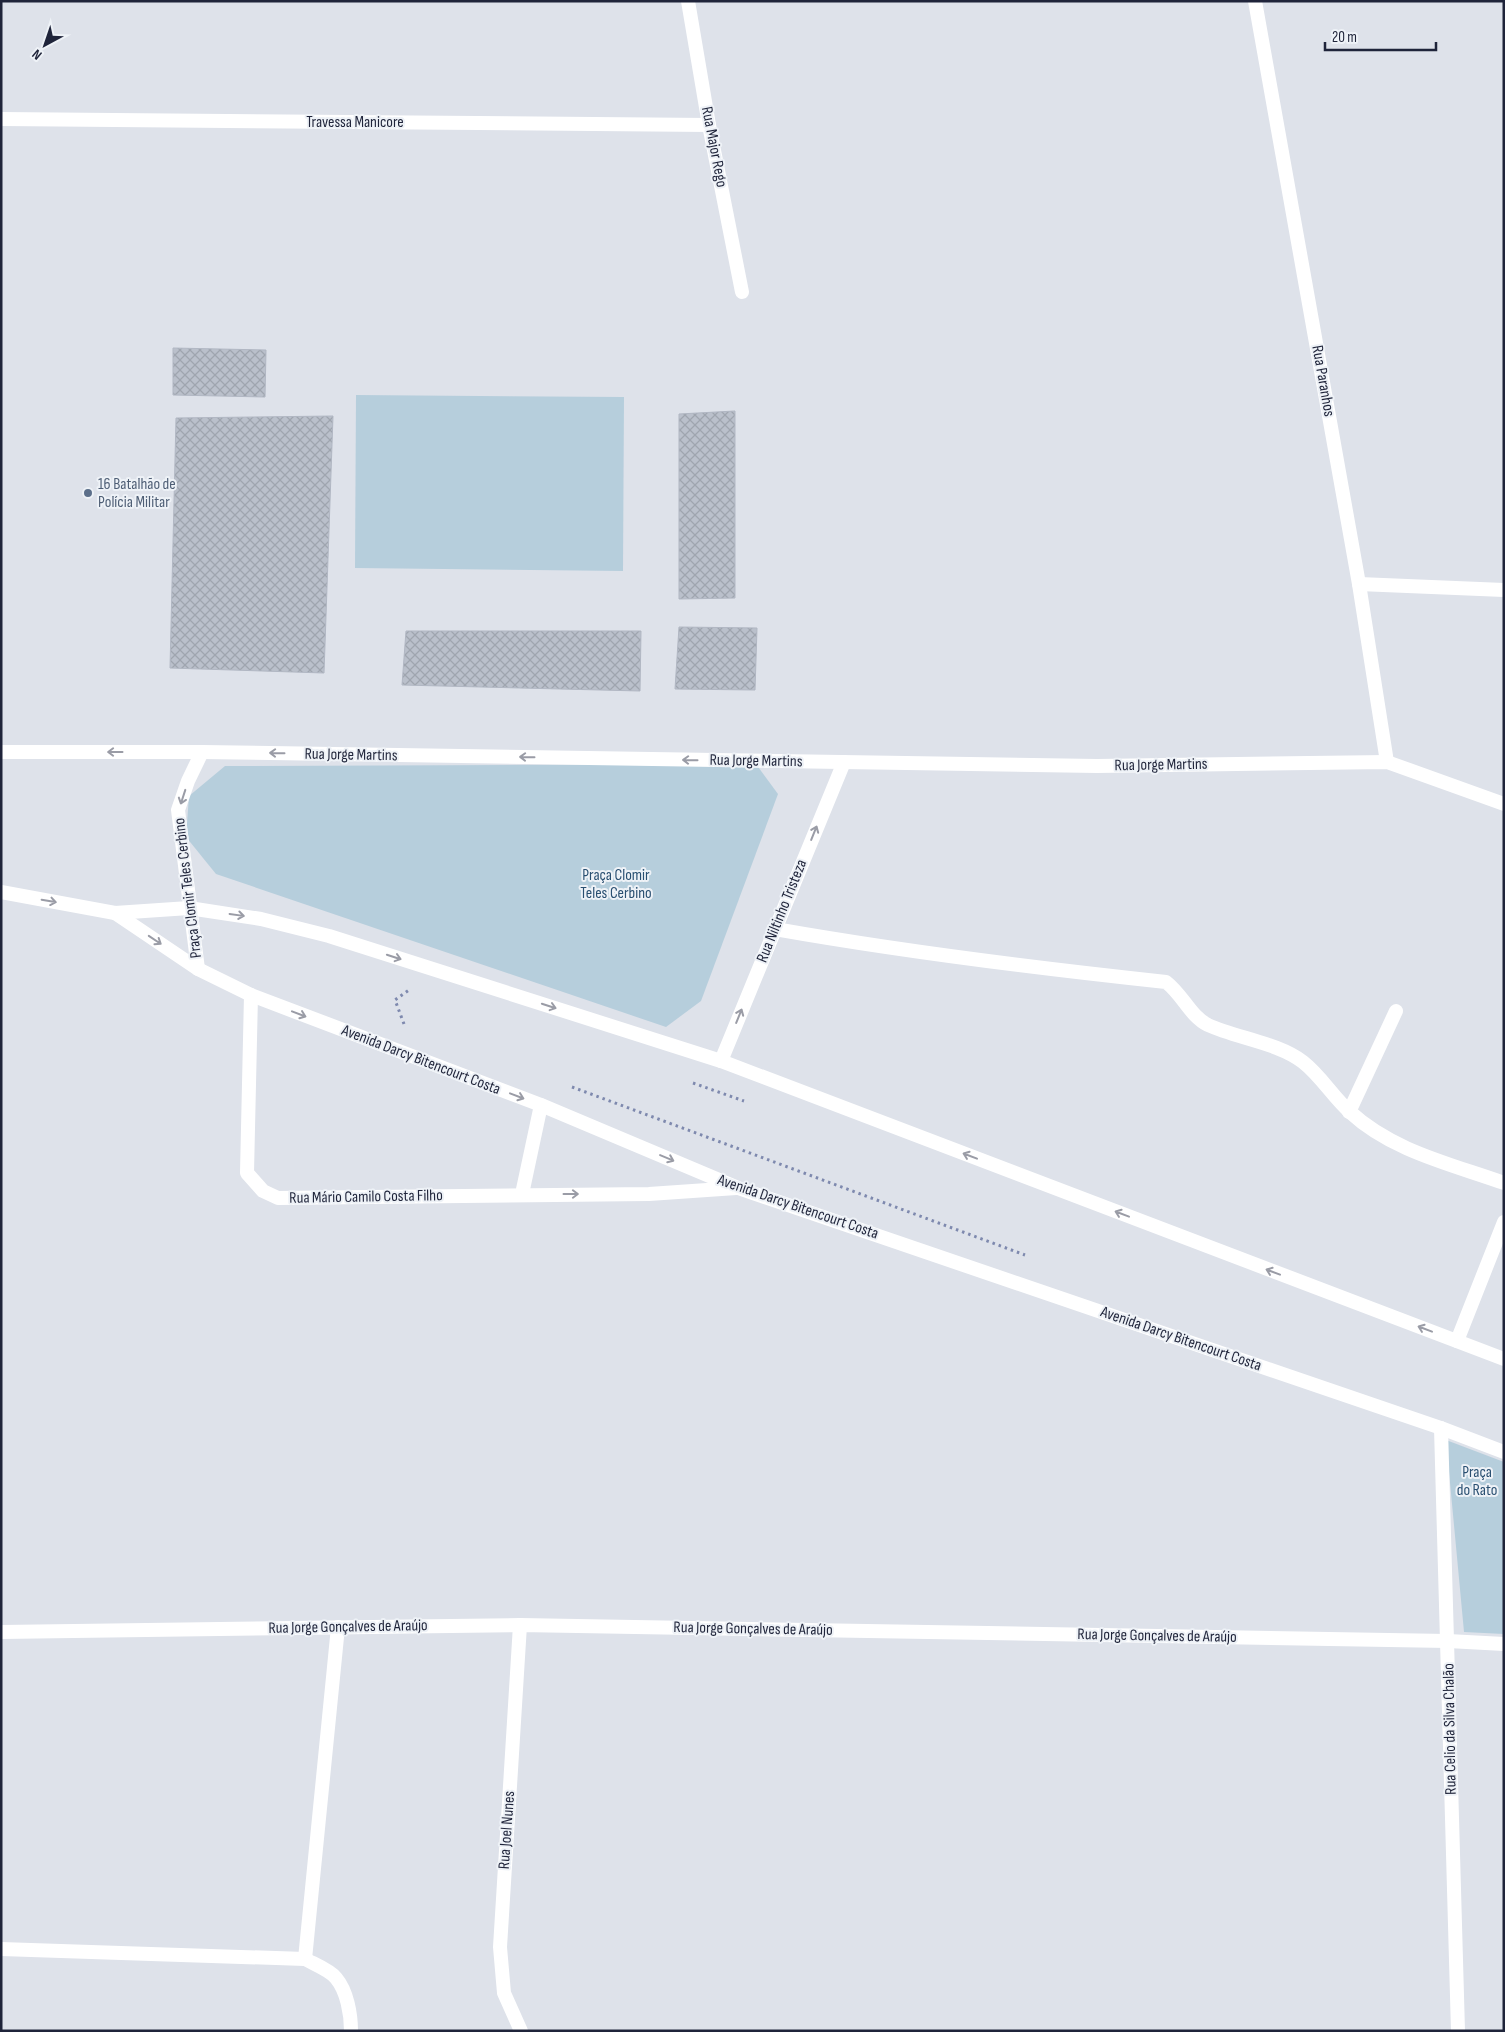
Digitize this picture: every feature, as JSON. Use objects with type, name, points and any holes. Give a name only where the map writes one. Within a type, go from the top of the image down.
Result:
[{"type":"street","name":"Rua Major Rego","points":[[688,1],[709,124],[742,292]]},
{"type":"street","name":"Rua Paranhos","points":[[1255,1],[1360,584],[1387,762]]},
{"type":"street","name":"Travessa Manicore","points":[[1,119],[709,124]]},
{"type":"street","points":[[1360,584],[1504,590]]},
{"type":"street","name":"Rua Jorge Martins","points":[[1,752],[202,752],[1098,766],[1387,762],[1504,804]]},
{"type":"street","name":"Praça Clomir Teles Cerbino","points":[[198,969],[178,810],[188,781],[202,752]]},
{"type":"street","name":"Rua Niltinho Tristeza","points":[[720,1061],[844,762]]},
{"type":"street","name":"Avenida Darcy Bitencourt Costa","points":[[1,892],[115,913],[189,908],[261,919],[329,936],[720,1061],[1504,1359]]},
{"type":"street","name":"Avenida Darcy Bitencourt Costa","points":[[115,913],[198,969],[251,995],[541,1105],[738,1188],[1441,1428],[1504,1452]]},
{"type":"street","points":[[775,929],[858,944],[1166,982],[1177,990],[1194,1015],[1207,1025],[1292,1054],[1304,1062],[1349,1112],[1380,1136],[1407,1149],[1504,1183]]},
{"type":"street","name":"Rua Mário Camilo Costa Filho","points":[[251,995],[247,1173],[262,1191],[278,1198],[649,1194],[738,1188]]},
{"type":"street","points":[[1349,1112],[1396,1011]]},
{"type":"street","points":[[522,1194],[541,1105]]},
{"type":"street","points":[[1457,1341],[1504,1222]]},
{"type":"street","name":"Rua Celio da Silva Chalão","points":[[1441,1428],[1458,2031]]},
{"type":"street","name":"Rua Jorge Gonçalves de Araújo","points":[[1,1632],[520,1625],[1448,1641],[1504,1644]]},
{"type":"street","name":"Rua Joel Nunes","points":[[520,1625],[500,1947],[504,1993],[521,2031]]},
{"type":"street","points":[[306,1959],[338,1627]]},
{"type":"street","points":[[1,1949],[306,1959],[336,1977],[347,2002],[351,2018],[351,2031]]},
{"type":"path","points":[[403,1024],[413,1027]]},
{"type":"path","points":[[571,1086],[1028,1256]]},
{"type":"green space","points":[[356,395],[624,397],[623,571],[355,568]]},
{"type":"green space","name":"Praça Clomir Teles Cerbino","points":[[756,764],[778,794],[701,1001],[666,1027],[216,874],[186,837],[189,796],[225,766]]},
{"type":"green space","name":"Praça do Rato","points":[[1446,1440],[1504,1462],[1504,1634],[1464,1632]]},
{"type":"building","points":[[173,348],[266,350],[265,397],[173,395]]},
{"type":"building","points":[[735,411],[735,598],[679,599],[679,414]]},
{"type":"building","points":[[333,416],[324,673],[170,668],[176,418]]},
{"type":"building","points":[[679,627],[757,628],[755,690],[675,689]]},
{"type":"building","points":[[406,631],[641,631],[640,691],[402,685]]},
{"type":"place","name":"16 Batalhão de Polícia Militar","points":[[88,493]]}]
